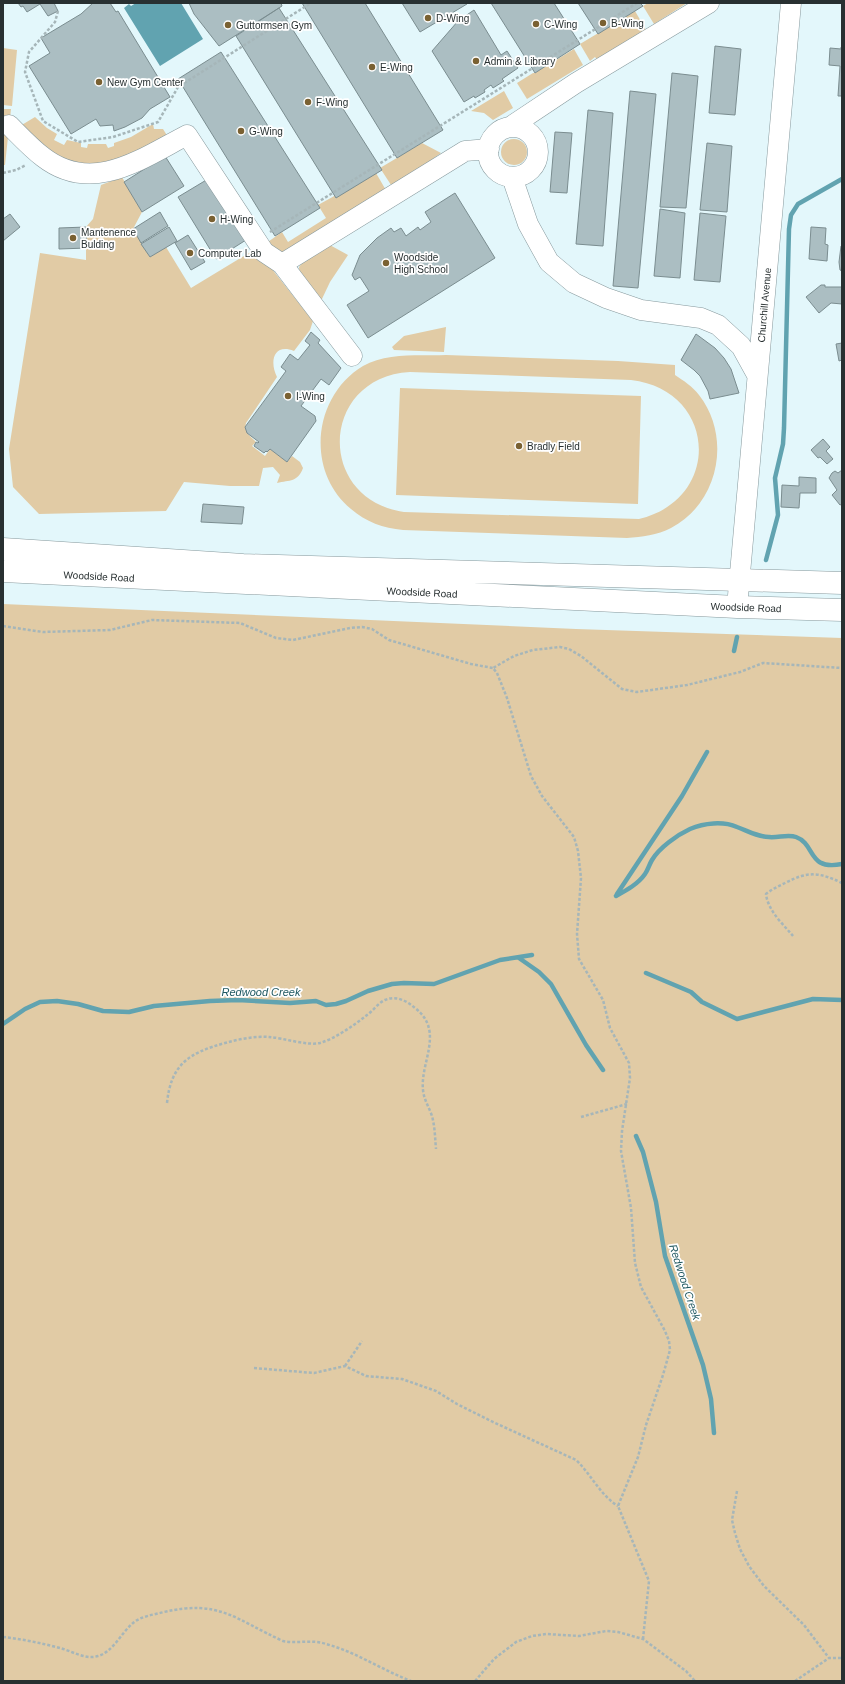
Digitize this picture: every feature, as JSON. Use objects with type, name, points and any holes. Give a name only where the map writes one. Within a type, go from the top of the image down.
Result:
[{"type":"main road","name":"Woodside Road","points":[[3,549],[243,565],[842,583]]},
{"type":"main road","name":"Woodside Road","points":[[3,571],[737,607],[842,610]]},
{"type":"street","points":[[510,127],[518,127],[529,133],[537,143],[539,151],[534,167],[528,173],[512,177],[497,171],[490,161],[488,149],[496,134],[510,127],[576,83],[708,3]]},
{"type":"street","name":"Churchill Avenue","points":[[737,607],[738,580],[791,3]]},
{"type":"street","points":[[9,126],[42,157],[56,166],[72,173],[90,175],[108,173],[126,166],[187,136],[264,252],[282,264],[352,356]]},
{"type":"street","points":[[282,264],[465,151],[488,149]]},
{"type":"street","points":[[512,177],[528,224],[549,262],[574,283],[606,298],[641,310],[701,318],[718,325],[741,346],[757,375]]},
{"type":"path","points":[[58,11],[55,22],[29,52],[25,72],[43,122],[78,142],[113,137],[158,122],[178,87],[310,3]]},
{"type":"path","points":[[256,240],[637,3]]},
{"type":"path","points":[[3,173],[16,170],[42,157]]},
{"type":"path","points":[[3,626],[43,632],[110,630],[152,620],[240,623],[276,638],[293,640],[350,628],[362,628],[372,629],[389,640],[471,664],[493,668],[514,656],[532,650],[560,647],[569,649],[581,656],[622,689],[637,692],[688,685],[740,672],[763,663],[842,668]]},
{"type":"path","points":[[493,668],[497,673],[507,698],[531,776],[542,796],[574,837],[579,859],[581,878],[577,934],[579,959],[603,1000],[610,1028],[629,1063],[630,1078],[622,1131],[621,1151],[631,1208],[635,1263],[641,1287],[665,1331],[669,1341],[670,1350],[646,1425],[638,1457],[618,1506]]},
{"type":"path","points":[[794,936],[773,911],[767,900],[766,894],[798,876],[806,874],[820,875],[842,883]]},
{"type":"path","points":[[167,1103],[168,1090],[180,1066],[200,1050],[232,1041],[268,1036],[315,1044],[326,1041],[349,1028],[384,1000],[393,998],[404,1000],[423,1015],[428,1024],[431,1041],[423,1088],[424,1098],[432,1117],[435,1131],[436,1149]]},
{"type":"path","points":[[581,1117],[627,1104]]},
{"type":"path","points":[[345,1366],[362,1341]]},
{"type":"path","points":[[254,1368],[314,1373],[345,1366],[366,1376],[402,1379],[436,1391],[475,1413],[576,1460],[584,1468],[605,1496],[618,1506],[650,1581],[643,1639]]},
{"type":"path","points":[[737,1491],[732,1520],[740,1549],[749,1566],[764,1586],[804,1625],[829,1658]]},
{"type":"path","points":[[3,1637],[60,1648],[83,1656],[97,1656],[106,1653],[133,1623],[143,1617],[182,1608],[216,1609],[283,1641],[314,1641],[326,1643],[369,1661],[394,1675],[411,1681]]},
{"type":"path","points":[[475,1681],[494,1659],[516,1642],[532,1636],[546,1634],[580,1636],[606,1631],[618,1632],[643,1639],[686,1672],[695,1681]]},
{"type":"path","points":[[795,1681],[829,1658],[842,1658]]},
{"type":"shaded area","points":[[648,3],[687,3],[654,24],[643,6]]},
{"type":"shaded area","points":[[635,11],[646,30],[598,61],[595,57],[590,61],[580,44]]},
{"type":"shaded area","points":[[3,48],[17,50],[12,106],[3,105]]},
{"type":"shaded area","points":[[574,49],[583,65],[527,99],[517,83]]},
{"type":"shaded area","points":[[504,91],[513,108],[493,120],[484,113],[471,111]]},
{"type":"shaded area","points":[[3,109],[11,109],[5,165],[3,165]]},
{"type":"shaded area","points":[[35,117],[47,128],[57,134],[54,140],[64,145],[67,140],[81,143],[81,147],[87,148],[88,144],[106,144],[108,148],[114,146],[114,143],[131,137],[153,124],[154,129],[163,129],[168,137],[102,166],[75,165],[56,158],[20,126]]},
{"type":"shaded area","points":[[514,139],[523,143],[527,152],[523,161],[514,165],[505,161],[501,152],[505,143]]},
{"type":"shaded area","points":[[422,143],[441,153],[434,158],[436,161],[393,188],[380,168]]},
{"type":"shaded area","points":[[376,173],[387,192],[283,253],[265,244],[282,232],[288,242],[326,218],[318,205]]},
{"type":"shaded area","points":[[122,177],[142,212],[133,229],[150,257],[166,247],[191,288],[252,251],[272,269],[313,321],[310,330],[294,351],[282,349],[275,355],[273,365],[277,377],[246,423],[248,434],[256,442],[252,446],[265,456],[270,449],[287,462],[292,456],[300,462],[303,468],[299,476],[293,480],[277,483],[280,475],[273,467],[263,468],[259,486],[230,486],[184,482],[166,511],[39,514],[13,487],[9,449],[40,253],[86,260],[86,227],[93,219],[101,185]]},
{"type":"shaded area","points":[[328,244],[348,255],[330,282],[321,301],[300,279],[299,267],[307,257]]},
{"type":"shaded area","points":[[446,327],[444,352],[394,350],[392,347],[404,336]]},
{"type":"shaded area","points":[[414,355],[618,361],[675,365],[675,375],[691,386],[699,395],[709,412],[715,430],[717,449],[715,468],[710,486],[700,503],[687,517],[671,528],[655,534],[638,537],[627,538],[403,530],[389,528],[369,521],[351,509],[336,493],[326,475],[321,455],[321,434],[325,414],[334,396],[346,379],[363,366],[382,359],[393,357]],"holes":[[[410,372],[631,380],[659,388],[680,403],[693,423],[699,446],[696,469],[685,490],[666,508],[639,519],[404,512],[375,502],[355,485],[343,463],[340,439],[345,415],[359,394],[380,379]]]},
{"type":"shaded area","name":"Bradly Field","points":[[400,388],[641,396],[638,504],[396,495]]},
{"type":"shaded area","points":[[3,604],[576,629],[842,638],[842,1681],[3,1681]]},
{"type":"water","points":[[136,3],[181,3],[203,39],[160,66],[124,8],[129,4],[131,6]]},
{"type":"building","points":[[18,3],[54,3],[58,11],[48,16],[40,4],[27,12],[23,6],[21,7]]},
{"type":"building","name":"New Gym Center","points":[[93,3],[110,3],[116,12],[118,11],[170,97],[150,109],[142,118],[125,127],[114,131],[113,125],[100,126],[96,119],[71,134],[29,66],[50,53],[41,38],[81,14]]},
{"type":"building","name":"Guttormsen Gym","points":[[189,3],[281,3],[282,6],[219,46],[194,14]]},
{"type":"building","name":"E-Wing","points":[[302,3],[365,3],[443,130],[397,158]]},
{"type":"building","name":"D-Wing","points":[[402,3],[466,3],[467,4],[420,32]]},
{"type":"building","name":"C-Wing","points":[[491,3],[554,3],[580,44],[535,73]]},
{"type":"building","name":"B-Wing","points":[[578,3],[640,3],[643,6],[598,34]]},
{"type":"building","name":"F-Wing","points":[[279,8],[382,170],[336,198],[236,36]]},
{"type":"building","name":"Admin & Library","points":[[474,10],[501,55],[507,51],[518,68],[502,79],[504,81],[493,88],[491,85],[484,90],[485,92],[464,102],[432,51],[458,21]]},
{"type":"building","points":[[715,46],[741,49],[735,115],[709,113]]},
{"type":"building","points":[[841,47],[842,96],[838,96],[840,66],[829,65],[830,48],[841,49]]},
{"type":"building","name":"G-Wing","points":[[221,52],[320,208],[275,236],[178,79]]},
{"type":"building","points":[[672,73],[698,76],[686,208],[660,207]]},
{"type":"building","points":[[630,91],[656,94],[638,288],[613,286]]},
{"type":"building","points":[[588,110],[613,113],[603,246],[576,244]]},
{"type":"building","points":[[555,132],[572,133],[567,193],[550,192]]},
{"type":"building","points":[[707,143],[732,146],[727,212],[700,210]]},
{"type":"building","points":[[165,156],[184,186],[142,212],[124,182]]},
{"type":"building","name":"H-Wing","points":[[208,179],[246,240],[216,259],[178,197]]},
{"type":"building","points":[[455,193],[495,258],[368,338],[347,305],[369,291],[360,277],[355,280],[352,275],[360,255],[377,238],[391,228],[394,232],[401,228],[406,236],[418,227],[420,230],[431,222],[425,212]]},
{"type":"building","points":[[660,209],[685,213],[680,278],[654,276]]},
{"type":"building","points":[[160,212],[168,226],[141,243],[133,229]]},
{"type":"building","points":[[700,213],[726,216],[720,282],[694,280]]},
{"type":"building","points":[[10,214],[20,227],[3,241],[3,219]]},
{"type":"building","name":"Mantenence Bulding","points":[[86,227],[87,248],[59,249],[59,228]]},
{"type":"building","points":[[169,227],[177,241],[150,257],[141,244]]},
{"type":"building","points":[[811,227],[826,228],[825,244],[828,245],[827,261],[809,259]]},
{"type":"building","name":"Computer Lab","points":[[188,235],[205,262],[191,270],[175,243]]},
{"type":"building","points":[[841,246],[842,271],[840,270],[839,262]]},
{"type":"building","points":[[821,285],[825,285],[825,287],[842,287],[842,304],[831,303],[819,313],[806,297]]},
{"type":"building","name":"I-Wing","points":[[311,332],[320,340],[318,343],[341,368],[329,385],[321,379],[301,406],[315,416],[316,421],[287,462],[270,449],[264,453],[254,446],[256,442],[259,442],[247,433],[245,427],[286,371],[281,367],[290,354],[298,360],[310,345],[305,341]]},
{"type":"building","points":[[696,334],[715,348],[724,358],[731,369],[739,393],[710,399],[708,391],[700,376],[681,360]]},
{"type":"building","points":[[842,343],[842,360],[839,361],[836,344]]},
{"type":"building","points":[[823,439],[830,447],[826,451],[833,459],[827,464],[820,457],[818,458],[811,450]]},
{"type":"building","points":[[842,470],[842,504],[840,505],[832,495],[837,490],[829,478],[835,471],[838,473]]},
{"type":"building","points":[[799,477],[816,478],[816,493],[800,493],[799,508],[781,507],[782,485],[799,486]]},
{"type":"building","points":[[203,504],[244,507],[242,524],[201,522]]},
{"type":"waterway","points":[[766,560],[778,515],[775,478],[783,444],[784,428],[789,229],[791,215],[798,204],[842,179]]},
{"type":"waterway","points":[[734,651],[737,637]]},
{"type":"waterway","points":[[617,894],[682,796],[707,752]]},
{"type":"waterway","name":"Redwood Creek","points":[[616,896],[636,884],[642,878],[655,855],[669,842],[690,829],[707,824],[720,823],[732,825],[765,837],[796,837],[802,840],[807,845],[813,856],[823,864],[842,864]]},
{"type":"waterway","name":"Redwood Creek","points":[[3,1024],[25,1009],[40,1002],[57,1001],[78,1004],[103,1011],[129,1012],[154,1006],[210,1001],[238,1000],[290,1003],[316,1001],[326,1005],[336,1004],[368,991],[392,984],[434,984],[500,960],[532,955]]},
{"type":"waterway","name":"Redwood Creek","points":[[519,958],[539,972],[551,984],[586,1045],[603,1070]]},
{"type":"waterway","points":[[646,973],[691,992],[702,1002],[737,1019],[813,999],[842,1000]]},
{"type":"waterway","name":"Redwood Creek","points":[[636,1136],[643,1152],[656,1202],[665,1256],[703,1365],[711,1399],[714,1433]]},
{"type":"place","name":"D-Wing","points":[[428,18]]},
{"type":"place","name":"B-Wing","points":[[603,23]]},
{"type":"place","name":"C-Wing","points":[[536,24]]},
{"type":"place","name":"Guttormsen Gym","points":[[228,25]]},
{"type":"place","name":"Admin & Library","points":[[476,61]]},
{"type":"place","name":"E-Wing","points":[[372,67]]},
{"type":"place","name":"New Gym Center","points":[[99,82]]},
{"type":"place","name":"F-Wing","points":[[308,102]]},
{"type":"place","name":"G-Wing","points":[[241,131]]},
{"type":"place","name":"H-Wing","points":[[212,219]]},
{"type":"place","name":"Mantenence Bulding","points":[[73,238]]},
{"type":"place","name":"Computer Lab","points":[[190,253]]},
{"type":"place","name":"Woodside High School","points":[[386,263]]},
{"type":"place","name":"I-Wing","points":[[288,396]]},
{"type":"place","name":"Bradly Field","points":[[519,446]]}]
